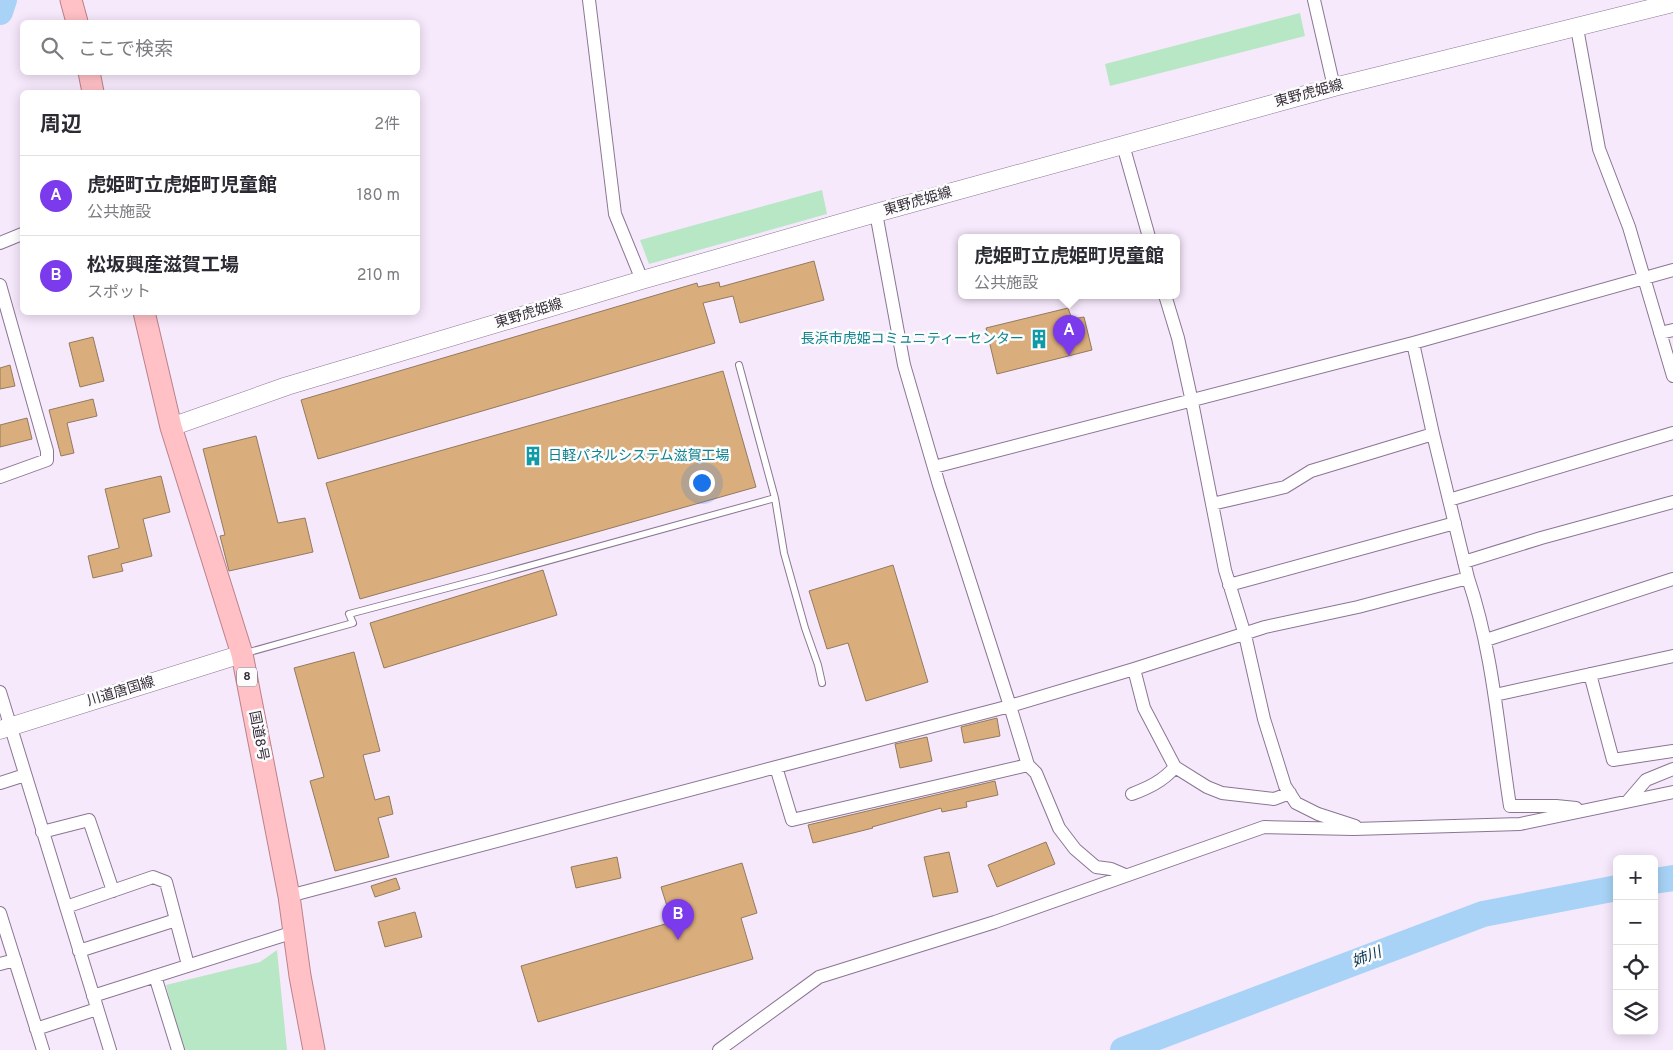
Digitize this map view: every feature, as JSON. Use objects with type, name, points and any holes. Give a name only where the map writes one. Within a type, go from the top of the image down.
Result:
[{"type":"highway","points":[[71,0],[76,20]]},
{"type":"highway","points":[[90,75],[94,90]]},
{"type":"highway","name":"国道8号","points":[[145,315],[171,427],[242,654],[289,896],[300,976],[314,1050]]},
{"type":"main road","name":"東野虎姫線","points":[[171,427],[287,386],[642,280],[876,213],[1334,87],[1673,3]]},
{"type":"main road","name":"川道唐国線","points":[[5,729],[242,654]]},
{"type":"street","points":[[589,0],[615,214],[642,280]]},
{"type":"street","points":[[1314,0],[1334,87]]},
{"type":"street","points":[[1577,28],[1599,149],[1628,227],[1673,376]]},
{"type":"street","points":[[1123,145],[1148,234]]},
{"type":"street","points":[[876,213],[904,365],[934,468],[1028,765],[1036,773],[1059,828],[1075,849],[1096,867],[1111,869],[1126,875]]},
{"type":"street","points":[[0,242],[20,235]]},
{"type":"street","points":[[934,468],[1413,343],[1673,270]]},
{"type":"street","points":[[0,285],[47,460],[0,477]]},
{"type":"street","points":[[1166,299],[1178,338],[1192,402],[1225,570],[1246,635],[1264,719],[1285,786],[1296,803],[1318,814],[1364,829]]},
{"type":"street","points":[[1660,333],[1673,330]]},
{"type":"street","points":[[1413,343],[1464,562],[1486,640],[1510,806],[1556,806],[1588,810]]},
{"type":"street","points":[[1449,500],[1673,433]]},
{"type":"street","points":[[1212,504],[1285,486],[1311,471],[1433,434]]},
{"type":"street","points":[[1464,562],[1551,535],[1673,502]]},
{"type":"street","points":[[1230,585],[1455,523]]},
{"type":"street","points":[[289,896],[1010,706],[1134,670],[1265,628],[1358,607],[1468,578]]},
{"type":"street","points":[[1486,640],[1673,579]]},
{"type":"street","points":[[1495,695],[1673,656]]},
{"type":"street","points":[[1134,670],[1144,708],[1175,767],[1207,788],[1222,793],[1274,799],[1290,793]]},
{"type":"street","points":[[1590,674],[1613,760],[1673,751]]},
{"type":"street","points":[[0,692],[5,729],[25,774],[110,1050]]},
{"type":"street","points":[[776,767],[792,820],[1028,765]]},
{"type":"street","points":[[1132,794],[1166,778],[1175,767]]},
{"type":"street","points":[[1628,801],[1646,780],[1673,769]]},
{"type":"street","points":[[0,782],[25,774]]},
{"type":"street","points":[[720,1050],[819,977],[996,922],[1264,827],[1364,829],[1520,824],[1673,792]]},
{"type":"street","points":[[42,832],[89,820],[113,890]]},
{"type":"street","points":[[66,907],[153,877],[166,882],[188,965]]},
{"type":"street","points":[[0,913],[43,1050]]},
{"type":"street","points":[[79,951],[176,920]]},
{"type":"street","points":[[93,996],[294,932]]},
{"type":"street","points":[[0,964],[15,960]]},
{"type":"street","points":[[155,976],[178,1050]]},
{"type":"street","points":[[36,1029],[97,1009]]},
{"type":"lane","points":[[739,365],[775,498],[784,553],[804,628],[818,665],[822,683]]},
{"type":"lane","points":[[242,654],[353,623],[350,614],[775,498]]},
{"type":"green space","points":[[1300,13],[1305,36],[1110,86],[1105,64]]},
{"type":"green space","points":[[822,190],[827,214],[649,264],[640,240]]},
{"type":"green space","points":[[277,950],[287,1050],[182,1050],[166,985],[260,962]]},
{"type":"building","points":[[814,261],[824,300],[740,323],[733,296],[703,303],[715,343],[318,459],[301,400],[697,283],[698,287],[719,282],[720,287]]},
{"type":"building","name":"長浜市虎姫コミュニティーセンター","points":[[1068,308],[1072,319],[1084,317],[1092,350],[997,374],[986,328]]},
{"type":"building","points":[[93,337],[104,381],[80,387],[69,343]]},
{"type":"building","points":[[10,365],[15,386],[0,389],[0,368]]},
{"type":"building","points":[[723,371],[756,487],[360,599],[326,483]]},
{"type":"building","points":[[93,399],[97,416],[67,423],[74,453],[61,456],[49,410]]},
{"type":"building","points":[[27,418],[32,439],[0,447],[0,425]]},
{"type":"building","points":[[256,436],[278,523],[305,518],[313,552],[229,571],[220,536],[225,535],[203,449]]},
{"type":"building","points":[[161,476],[170,512],[143,519],[152,556],[121,564],[123,571],[93,578],[88,556],[119,548],[105,489]]},
{"type":"building","points":[[893,565],[928,682],[866,701],[848,643],[827,649],[809,591]]},
{"type":"building","points":[[543,570],[557,615],[384,668],[370,623]]},
{"type":"building","points":[[354,652],[380,751],[363,755],[375,800],[389,796],[393,814],[378,818],[389,857],[335,871],[310,781],[324,777],[294,668]]},
{"type":"building","points":[[997,718],[1000,736],[964,743],[961,727]]},
{"type":"building","points":[[927,737],[932,761],[900,768],[895,744]]},
{"type":"building","points":[[995,781],[998,795],[966,802],[967,807],[942,812],[941,808],[813,843],[808,825]]},
{"type":"building","points":[[1046,842],[1055,864],[997,887],[988,865]]},
{"type":"building","points":[[949,852],[958,892],[933,897],[924,857]]},
{"type":"building","points":[[617,857],[621,878],[576,888],[571,867]]},
{"type":"building","points":[[742,863],[757,913],[741,918],[753,959],[538,1022],[521,966],[672,922],[661,887]]},
{"type":"building","points":[[396,878],[400,889],[375,897],[371,886]]},
{"type":"building","points":[[415,912],[422,937],[385,947],[378,922]]},
{"type":"waterway","points":[[0,12],[4,0]]},
{"type":"waterway","name":"姉川","points":[[1658,880],[1673,878]]},
{"type":"waterway","name":"姉川","points":[[1123,1050],[1483,914],[1613,889]]},
{"type":"place","name":"長浜市虎姫コミュニティーセンター","points":[[1039,339]]},
{"type":"place","name":"虎姫町立虎姫町児童館","points":[[1069,356]]},
{"type":"place","name":"日軽パネルシステム滋賀工場","points":[[533,456]]},
{"type":"place","name":"松坂興産滋賀工場","points":[[678,940]]}]
